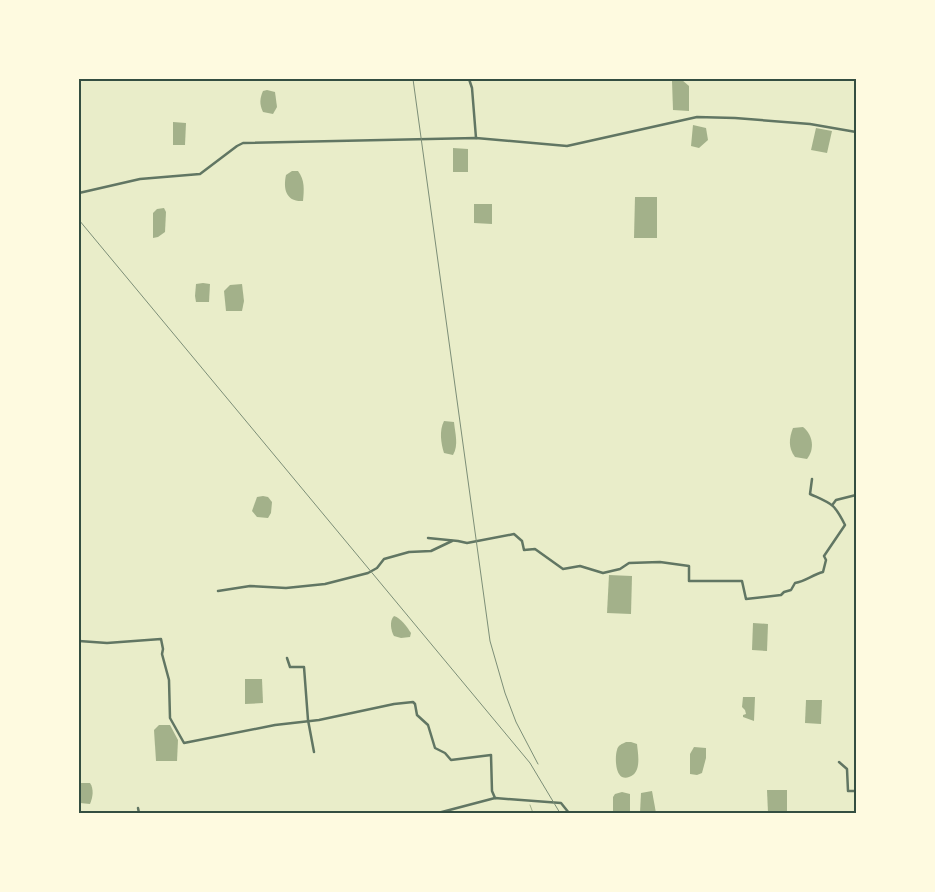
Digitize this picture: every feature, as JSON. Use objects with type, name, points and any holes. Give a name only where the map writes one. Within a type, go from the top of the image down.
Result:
[{"type":"street","points":[[469,79],[472,88],[476,138]]},
{"type":"street","points":[[79,193],[140,179],[200,174],[243,143],[476,138],[567,146],[697,117],[810,124],[856,132]]},
{"type":"street","points":[[428,538],[453,540],[467,544],[514,534],[522,541],[524,550],[535,549],[563,569],[580,566],[603,573],[620,569],[629,563],[660,562],[689,566],[689,581],[742,581],[746,599],[781,595],[791,590],[795,583],[804,582],[811,576],[823,572],[826,560],[824,556],[845,525],[833,504],[810,494],[812,479]]},
{"type":"street","points":[[833,504],[836,500],[856,495]]},
{"type":"street","points":[[218,591],[250,586],[286,588],[325,584],[368,573],[377,568],[384,559],[409,552],[431,551],[453,540]]},
{"type":"street","points":[[79,641],[107,643],[162,639],[162,654],[169,680],[170,718],[184,743],[275,725],[412,702],[415,704],[417,715],[428,725],[435,748],[445,753],[451,760],[491,755],[492,791],[495,798]]},
{"type":"street","points":[[288,658],[290,667],[304,667],[308,720],[314,752]]},
{"type":"street","points":[[839,762],[847,769],[848,791],[856,791]]},
{"type":"street","points":[[438,813],[495,798],[561,803],[569,813]]},
{"type":"street","points":[[138,808],[139,813]]},
{"type":"shaded area","points":[[682,80],[689,86],[689,111],[673,110],[672,81]]},
{"type":"shaded area","points":[[263,91],[275,92],[277,107],[273,114],[263,112],[261,106],[260,101]]},
{"type":"shaded area","points":[[173,122],[186,123],[185,145],[173,145]]},
{"type":"shaded area","points":[[693,125],[706,128],[708,140],[699,148],[691,146]]},
{"type":"shaded area","points":[[816,128],[832,131],[827,153],[811,150]]},
{"type":"shaded area","points":[[453,148],[468,149],[468,172],[453,172]]},
{"type":"shaded area","points":[[292,171],[298,171],[302,178],[304,189],[303,201],[297,201],[287,194],[285,185],[286,175]]},
{"type":"shaded area","points":[[635,197],[657,197],[657,238],[634,238]]},
{"type":"shaded area","points":[[474,204],[492,204],[492,224],[474,223]]},
{"type":"shaded area","points":[[164,208],[166,212],[165,232],[153,238],[153,213],[157,209]]},
{"type":"shaded area","points":[[196,284],[210,284],[209,302],[196,302]]},
{"type":"shaded area","points":[[242,284],[244,301],[242,311],[226,311],[224,291],[230,285]]},
{"type":"shaded area","points":[[444,421],[454,422],[456,443],[453,455],[444,453],[441,433]]},
{"type":"shaded area","points":[[803,427],[809,434],[812,442],[810,455],[807,459],[795,457],[790,447],[793,428]]},
{"type":"shaded area","points":[[257,497],[268,497],[272,502],[271,513],[268,518],[257,517],[252,511]]},
{"type":"shaded area","points":[[609,575],[632,576],[631,614],[607,613]]},
{"type":"shaded area","points":[[394,616],[406,626],[411,633],[410,637],[401,638],[394,636],[391,621]]},
{"type":"shaded area","points":[[753,623],[768,624],[767,651],[752,650]]},
{"type":"shaded area","points":[[245,679],[262,679],[263,703],[245,704]]},
{"type":"shaded area","points":[[743,697],[755,697],[754,721],[743,717],[746,714],[742,707]]},
{"type":"shaded area","points":[[806,700],[822,700],[821,724],[805,723]]},
{"type":"shaded area","points":[[159,725],[170,725],[178,740],[177,761],[156,761],[154,730]]},
{"type":"shaded area","points":[[626,742],[637,744],[638,767],[633,775],[626,778],[622,777],[618,772],[616,753],[618,747]]},
{"type":"shaded area","points":[[694,747],[706,748],[706,758],[702,773],[697,775],[690,774],[690,754]]},
{"type":"shaded area","points":[[80,783],[90,783],[91,785],[93,793],[90,804],[80,803]]},
{"type":"shaded area","points":[[767,790],[787,790],[787,813],[768,813]]},
{"type":"shaded area","points":[[652,791],[656,813],[640,813],[641,793]]},
{"type":"shaded area","points":[[622,792],[630,794],[630,813],[613,813],[613,797],[615,794]]},
{"type":"waterway","points":[[530,805],[533,813]]},
{"type":"railway","points":[[413,79],[490,641],[505,693],[516,722],[538,764]]},
{"type":"railway","points":[[79,220],[530,763],[560,813]]}]
